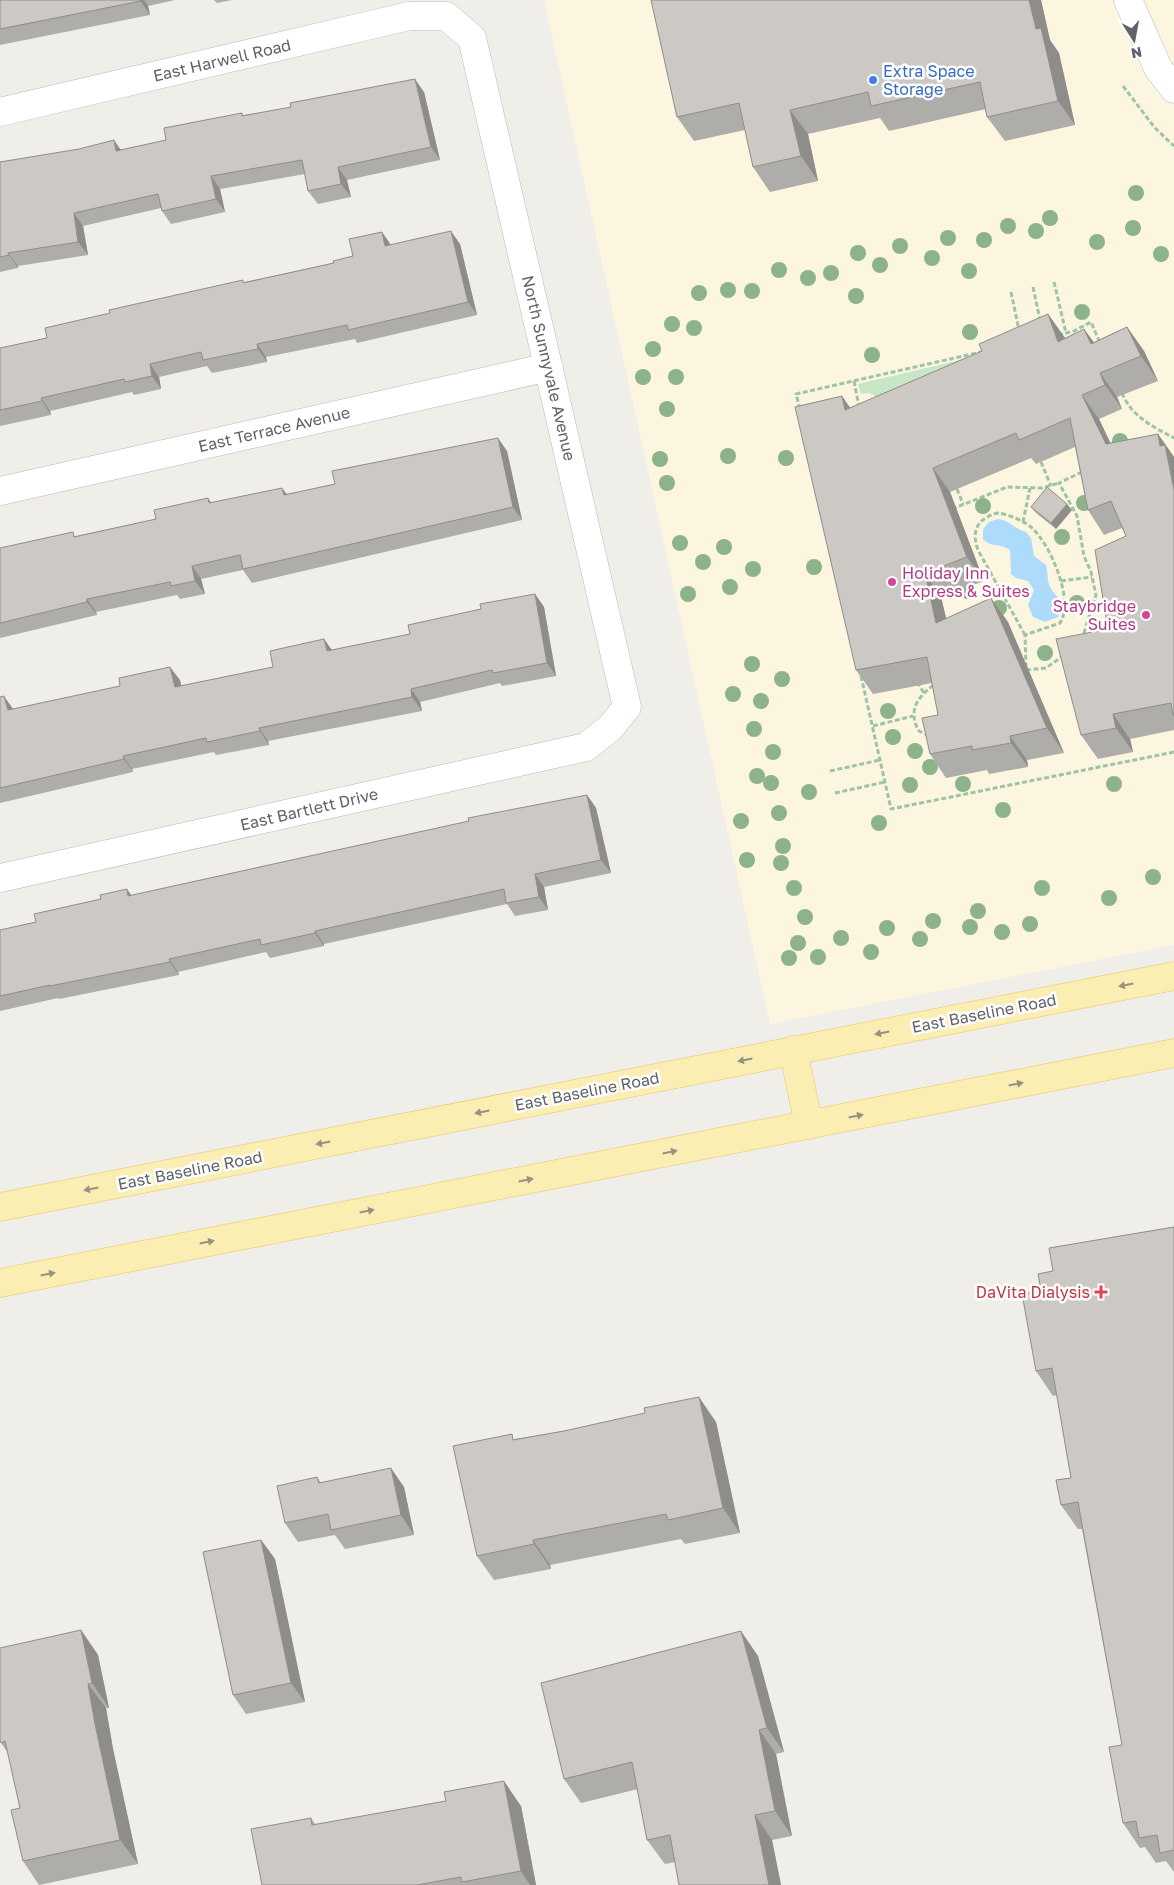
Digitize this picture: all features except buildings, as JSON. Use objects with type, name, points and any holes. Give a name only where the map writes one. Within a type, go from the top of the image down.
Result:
[{"type":"main road","name":"East Baseline Road","points":[[0,1207],[1174,976]]},
{"type":"main road","points":[[793,1050],[808,1125]]},
{"type":"main road","points":[[0,1283],[1174,1053]]},
{"type":"street","points":[[1128,0],[1158,68],[1174,89]]},
{"type":"street","name":"East Harwell Road","points":[[0,112],[409,16],[446,16]]},
{"type":"street","name":"North Sunnyvale Avenue","points":[[446,16],[472,38],[627,707],[611,727]]},
{"type":"street","name":"East Terrace Avenue","points":[[0,491],[548,367]]},
{"type":"street","name":"East Bartlett Drive","points":[[0,878],[586,746],[611,727]]},
{"type":"path","points":[[1123,86],[1155,128],[1174,146]]},
{"type":"path","points":[[1054,282],[1066,333]]},
{"type":"path","points":[[1032,287],[1042,329]]},
{"type":"path","points":[[1011,292],[1020,334]]},
{"type":"path","points":[[1051,336],[1074,331],[1091,322],[1102,347]]},
{"type":"path","points":[[802,417],[796,394],[988,351]]},
{"type":"path","points":[[854,381],[860,412]]},
{"type":"path","points":[[1120,389],[1127,406],[1134,413],[1174,438]]},
{"type":"path","points":[[1156,436],[1161,431]]},
{"type":"path","points":[[1041,462],[1051,486]]},
{"type":"path","points":[[944,511],[1006,487],[1030,488],[1051,486],[1084,471]]},
{"type":"path","points":[[1059,483],[1077,516],[1084,556],[1096,595],[1082,638]]},
{"type":"path","points":[[1023,522],[1030,488]]},
{"type":"path","points":[[957,489],[964,504]]},
{"type":"path","points":[[1025,636],[1048,629],[1060,623],[1064,617],[1066,604],[1061,581],[1048,551],[1037,533],[1023,522],[1002,514],[991,515],[975,528],[974,540],[1025,636],[1026,670]]},
{"type":"path","points":[[1061,581],[1092,577]]},
{"type":"path","points":[[1019,670],[1046,668],[1068,652]]},
{"type":"path","points":[[859,668],[891,809],[1174,752]]},
{"type":"path","points":[[933,736],[924,735],[919,731],[913,716],[917,701],[938,682],[935,676]]},
{"type":"path","points":[[916,680],[924,694]]},
{"type":"path","points":[[872,726],[913,716]]},
{"type":"path","points":[[830,771],[880,760]]},
{"type":"path","points":[[835,793],[885,782]]},
{"type":"shaded area","points":[[544,0],[1174,0],[1174,945],[770,1024]]},
{"type":"green space","points":[[969,358],[879,398],[869,393],[861,394],[858,384]]},
{"type":"water","points":[[998,519],[1026,532],[1031,538],[1034,556],[1046,565],[1049,585],[1060,599],[1061,606],[1058,617],[1045,622],[1033,617],[1028,605],[1034,590],[1028,581],[1016,578],[1011,574],[1010,550],[989,544],[983,539],[983,529],[989,522]]},
{"type":"place","name":"Extra Space Storage","points":[[873,80]]},
{"type":"place","name":"Holiday Inn Express & Suites","points":[[892,582]]},
{"type":"place","name":"Staybridge Suites","points":[[1146,615]]},
{"type":"place","name":"DaVita Dialysis","points":[[1101,1292]]}]
